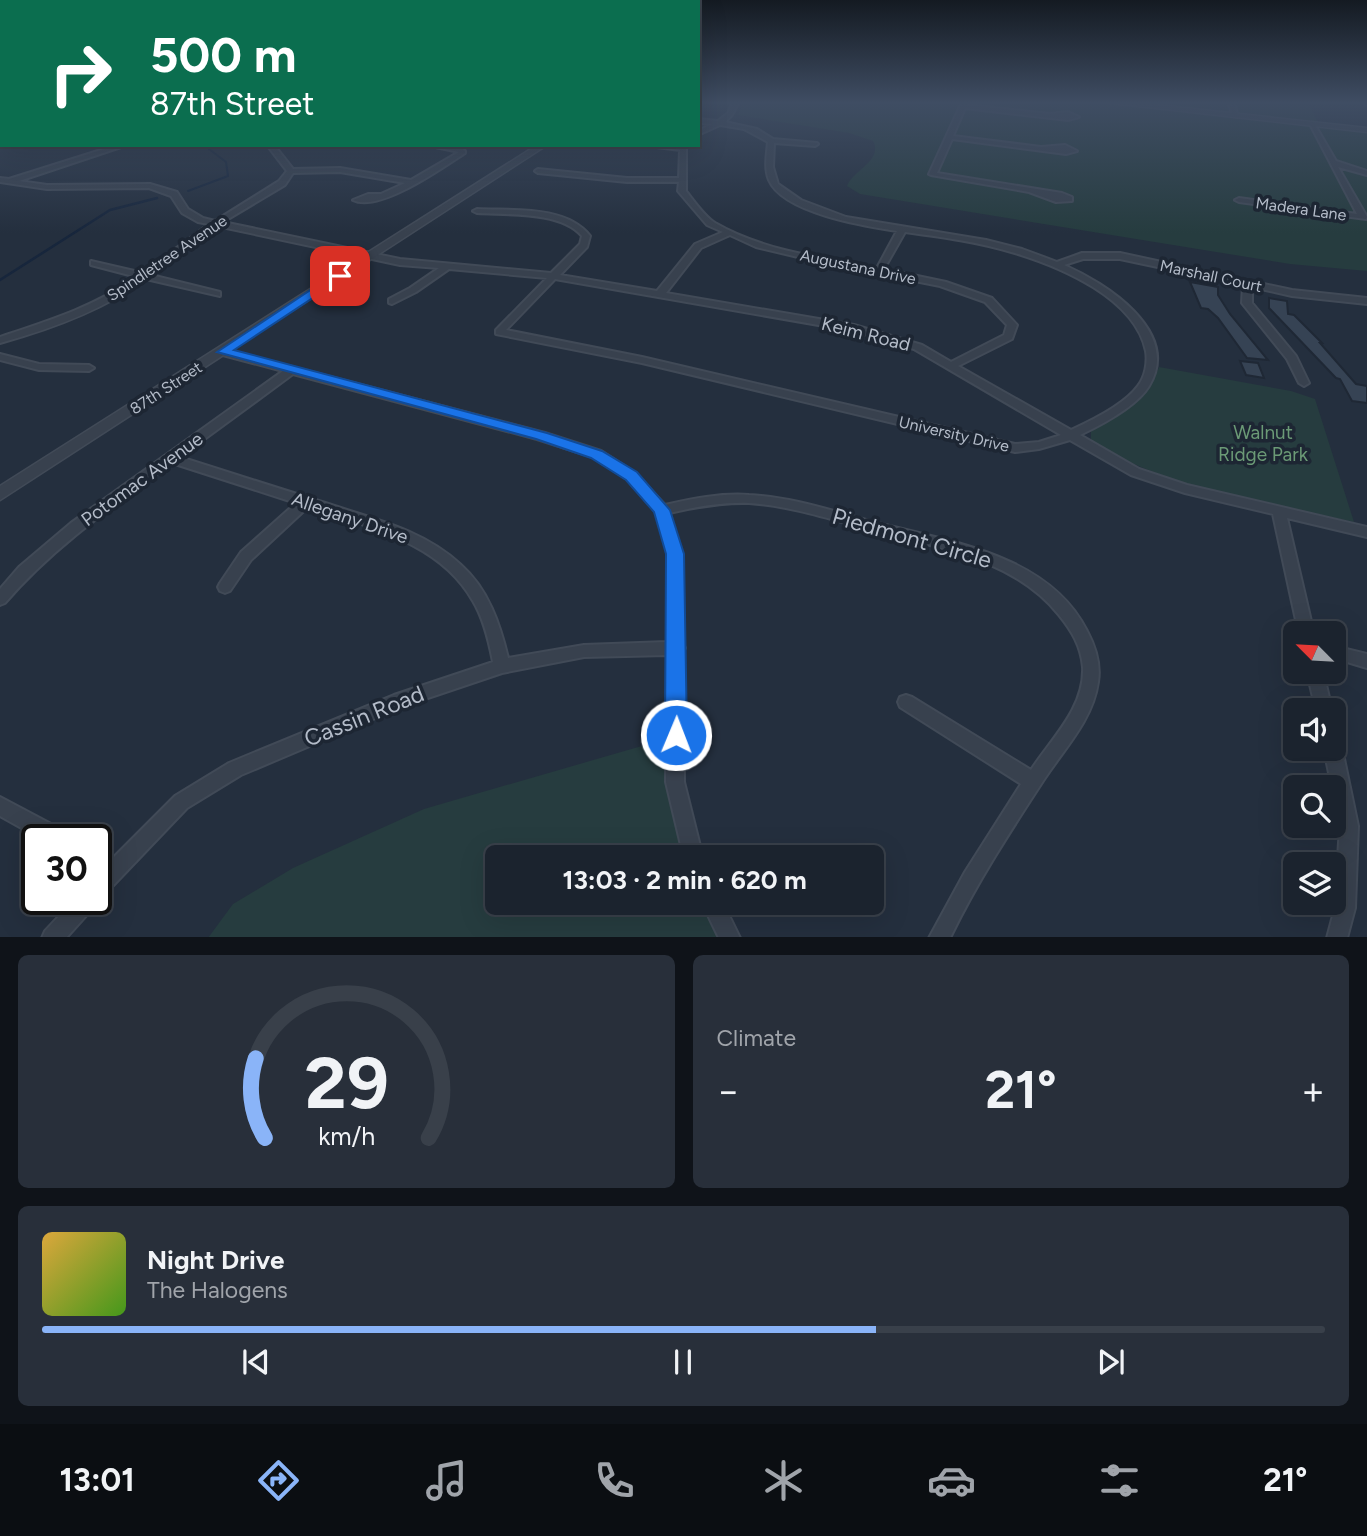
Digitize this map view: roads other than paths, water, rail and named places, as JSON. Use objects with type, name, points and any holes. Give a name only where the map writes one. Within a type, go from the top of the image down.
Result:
[{"type":"street","name":"University Drive","points":[[555,276],[499,331],[642,360],[993,444],[1038,447],[1069,436],[1126,403],[1144,387],[1151,369],[1151,351],[1143,328],[1118,300],[1057,265],[991,243],[827,213],[780,190],[770,173],[771,146]]},
{"type":"street","points":[[946,146],[933,174],[1031,190]]},
{"type":"street","points":[[1014,146],[1038,149]]},
{"type":"street","points":[[1324,146],[1334,163],[1367,173]]},
{"type":"street","points":[[9,182],[118,147]]},
{"type":"street","points":[[272,147],[291,171],[340,170],[410,182]]},
{"type":"street","points":[[440,147],[463,151]]},
{"type":"street","name":"87th Street","points":[[0,494],[539,147]]},
{"type":"street","name":"Augustana Drive","points":[[682,147],[682,192],[692,208],[728,233],[780,251],[960,288],[987,299],[1008,316],[1012,330],[1004,340],[952,365]]},
{"type":"street","points":[[384,196],[463,151],[472,149]]},
{"type":"street","name":"Madera Lane","points":[[1239,200],[1363,217],[1334,163]]},
{"type":"street","name":"Spindletree Avenue","points":[[0,340],[89,308],[146,276],[216,223],[282,183],[291,171]]},
{"type":"street","points":[[538,171],[627,180],[680,180]]},
{"type":"street","points":[[0,182],[47,187],[91,186]]},
{"type":"street","name":"Keim Road","points":[[91,186],[133,184],[165,190],[178,198],[188,214],[216,223],[371,256],[446,267],[555,276],[854,328],[918,347],[1117,463],[1159,481],[1367,531]]},
{"type":"street","points":[[85,195],[91,186]]},
{"type":"street","points":[[477,211],[555,218],[581,228],[586,236],[584,245],[555,276]]},
{"type":"street","points":[[879,271],[903,228]]},
{"type":"street","points":[[660,294],[698,246],[728,233]]},
{"type":"street","name":"Marshall Court","points":[[1057,265],[1082,256],[1120,256],[1247,284],[1367,301]]},
{"type":"street","points":[[94,263],[217,294]]},
{"type":"street","points":[[392,301],[414,290],[446,267]]},
{"type":"street","points":[[1247,284],[1247,303],[1292,358],[1304,383]]},
{"type":"street","points":[[223,352],[541,436],[597,454],[631,476],[662,510],[675,554],[675,782],[691,845]]},
{"type":"street","points":[[0,357],[38,367],[89,368]]},
{"type":"street","name":"Potomac Avenue","points":[[0,599],[45,551],[292,370]]},
{"type":"street","name":"Allegany Drive","points":[[171,458],[416,540],[464,573],[487,609],[495,630],[502,666]]},
{"type":"street","name":"Piedmont Circle","points":[[662,510],[711,500],[750,499],[788,503],[974,553],[1016,570],[1046,588],[1079,629],[1088,649],[1090,680],[1084,707],[1033,781],[939,937]]},
{"type":"street","points":[[225,587],[246,556],[305,502]]},
{"type":"street","points":[[1279,511],[1304,621]]},
{"type":"street","name":"Cassin Road","points":[[112,871],[181,802],[235,769],[400,700],[502,666],[584,651],[677,649]]},
{"type":"street","points":[[1346,655],[1367,661]]},
{"type":"street","points":[[906,702],[1033,781]]},
{"type":"street","points":[[1335,761],[1349,826],[1345,908],[1337,937]]},
{"type":"street","points":[[0,806],[32,824]]},
{"type":"street","points":[[52,937],[73,915]]},
{"type":"street","points":[[718,915],[730,937]]},
{"type":"waterway","points":[[188,191],[228,176],[226,162],[209,149],[212,147]]},
{"type":"waterway","points":[[0,280],[110,210],[157,198]]},
{"type":"park label","name":"Walnut Ridge Park","points":[[1263,443]]}]
